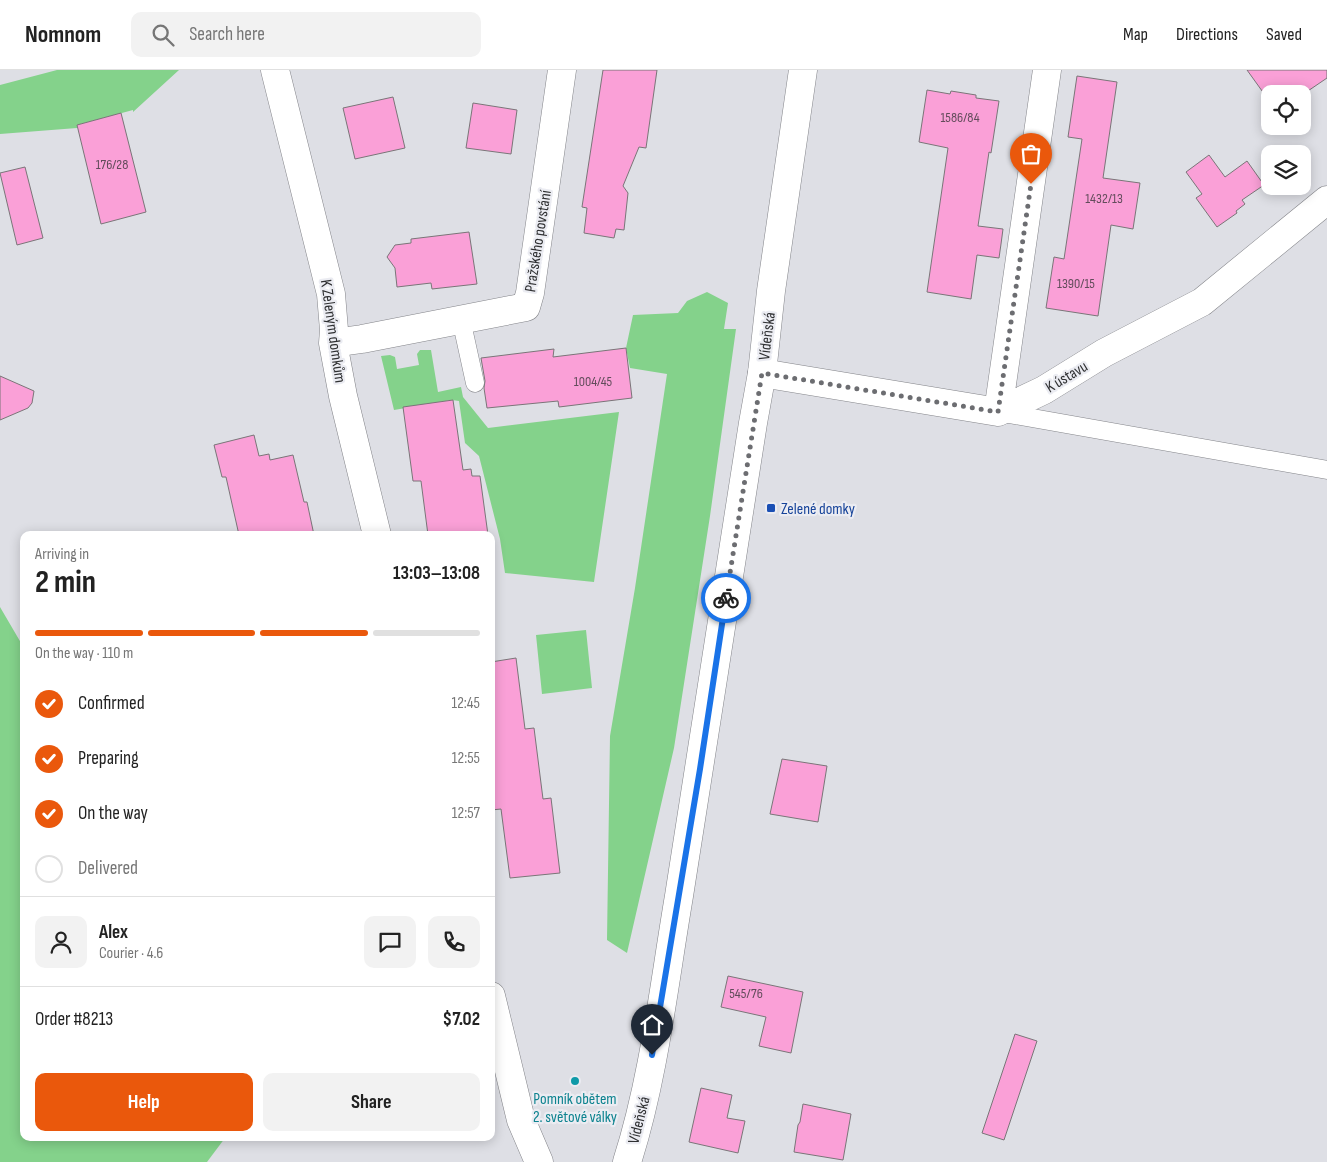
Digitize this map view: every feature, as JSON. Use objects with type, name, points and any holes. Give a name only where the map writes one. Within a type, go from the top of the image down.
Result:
[{"type":"street","name":"K Zeleným domkům","points":[[275,70],[331,294],[334,330],[333,343],[377,531]]},
{"type":"street","name":"Pražského povstání","points":[[333,343],[526,307],[530,293],[562,70]]},
{"type":"street","name":"Vídeňská","points":[[627,1162],[639,1124],[700,769],[752,423],[762,373],[771,291],[804,70]]},
{"type":"street","points":[[762,373],[998,412],[1047,70]]},
{"type":"street","name":"K ústavu","points":[[998,412],[1044,390],[1104,353],[1202,302],[1327,200]]},
{"type":"street","points":[[495,1013],[521,1120],[539,1162]]},
{"type":"lane","points":[[461,319],[476,383]]},
{"type":"lane","points":[[998,412],[1327,470]]},
{"type":"green space","points":[[57,70],[179,70],[133,112],[133,110],[77,125],[77,128],[0,134],[0,85]]},
{"type":"green space","points":[[707,292],[728,303],[724,329],[736,329],[710,516],[674,748],[627,953],[607,940],[610,736],[635,588],[667,374],[630,368],[626,348],[633,315],[678,313],[687,301]]},
{"type":"green space","points":[[420,350],[431,350],[438,392],[461,387],[463,397],[488,428],[619,412],[594,582],[505,573],[500,539],[479,456],[465,443],[459,401],[452,400],[394,410],[381,356],[390,355],[395,357],[397,369],[419,365],[417,354]]},
{"type":"green space","points":[[0,607],[20,641],[20,1141],[223,1141],[207,1162],[0,1162]]},
{"type":"green space","points":[[586,630],[592,688],[542,694],[536,635]]},
{"type":"building","points":[[603,70],[657,70],[646,148],[639,147],[623,186],[628,193],[624,230],[616,229],[614,238],[584,233],[587,208],[582,207]]},
{"type":"building","points":[[1247,70],[1327,70],[1327,78],[1311,89],[1311,85],[1261,85],[1261,89]]},
{"type":"building","points":[[1077,76],[1117,82],[1103,178],[1140,183],[1133,229],[1111,225],[1098,316],[1046,308],[1054,257],[1064,259],[1082,139],[1068,137]]},
{"type":"building","points":[[927,90],[950,94],[951,91],[976,95],[976,98],[999,101],[978,226],[1003,229],[1001,244],[999,258],[977,255],[971,299],[927,292],[948,148],[919,142]]},
{"type":"building","points":[[393,97],[405,148],[355,159],[343,108]]},
{"type":"building","points":[[473,103],[517,110],[511,154],[466,148]]},
{"type":"building","points":[[121,113],[146,212],[101,224],[77,125]]},
{"type":"building","points":[[1209,155],[1225,177],[1247,161],[1261,181],[1261,187],[1242,200],[1245,204],[1236,211],[1237,213],[1217,227],[1196,198],[1202,194],[1186,172]]},
{"type":"building","points":[[25,167],[43,238],[17,245],[0,173]]},
{"type":"building","points":[[469,232],[477,284],[432,289],[431,283],[397,287],[395,268],[387,257],[395,245],[411,243],[411,239]]},
{"type":"building","points":[[626,348],[632,398],[559,407],[558,401],[487,408],[481,358],[554,349],[553,357]]},
{"type":"building","points":[[0,376],[34,391],[32,403],[28,408],[0,420]]},
{"type":"building","points":[[453,400],[463,470],[471,469],[472,476],[480,476],[487,531],[427,531],[421,481],[413,481],[403,407]]},
{"type":"building","points":[[254,435],[259,456],[269,454],[270,460],[293,455],[313,531],[238,531],[226,477],[222,477],[214,445]]},
{"type":"building","points":[[516,658],[525,729],[534,728],[543,799],[551,798],[560,873],[510,878],[501,809],[495,810],[495,661]]},
{"type":"building","points":[[782,759],[827,766],[818,822],[770,814]]},
{"type":"building","points":[[728,976],[803,992],[791,1053],[759,1046],[766,1017],[721,1007]]},
{"type":"building","points":[[1015,1034],[1037,1041],[1004,1140],[982,1133]]},
{"type":"building","points":[[701,1088],[732,1095],[727,1118],[745,1121],[738,1153],[689,1142]]},
{"type":"building","points":[[803,1104],[851,1114],[843,1160],[794,1152]]},
{"type":"way so far","points":[[726,598],[752,423],[762,373],[998,412],[1031,184]]},
{"type":"place","name":"Zelené domky","points":[[771,508]]},
{"type":"place","name":"Pomník obětem 2. světové války","points":[[575,1081]]},
{"type":"route","points":[[652,1055],[700,769],[726,598]]}]
